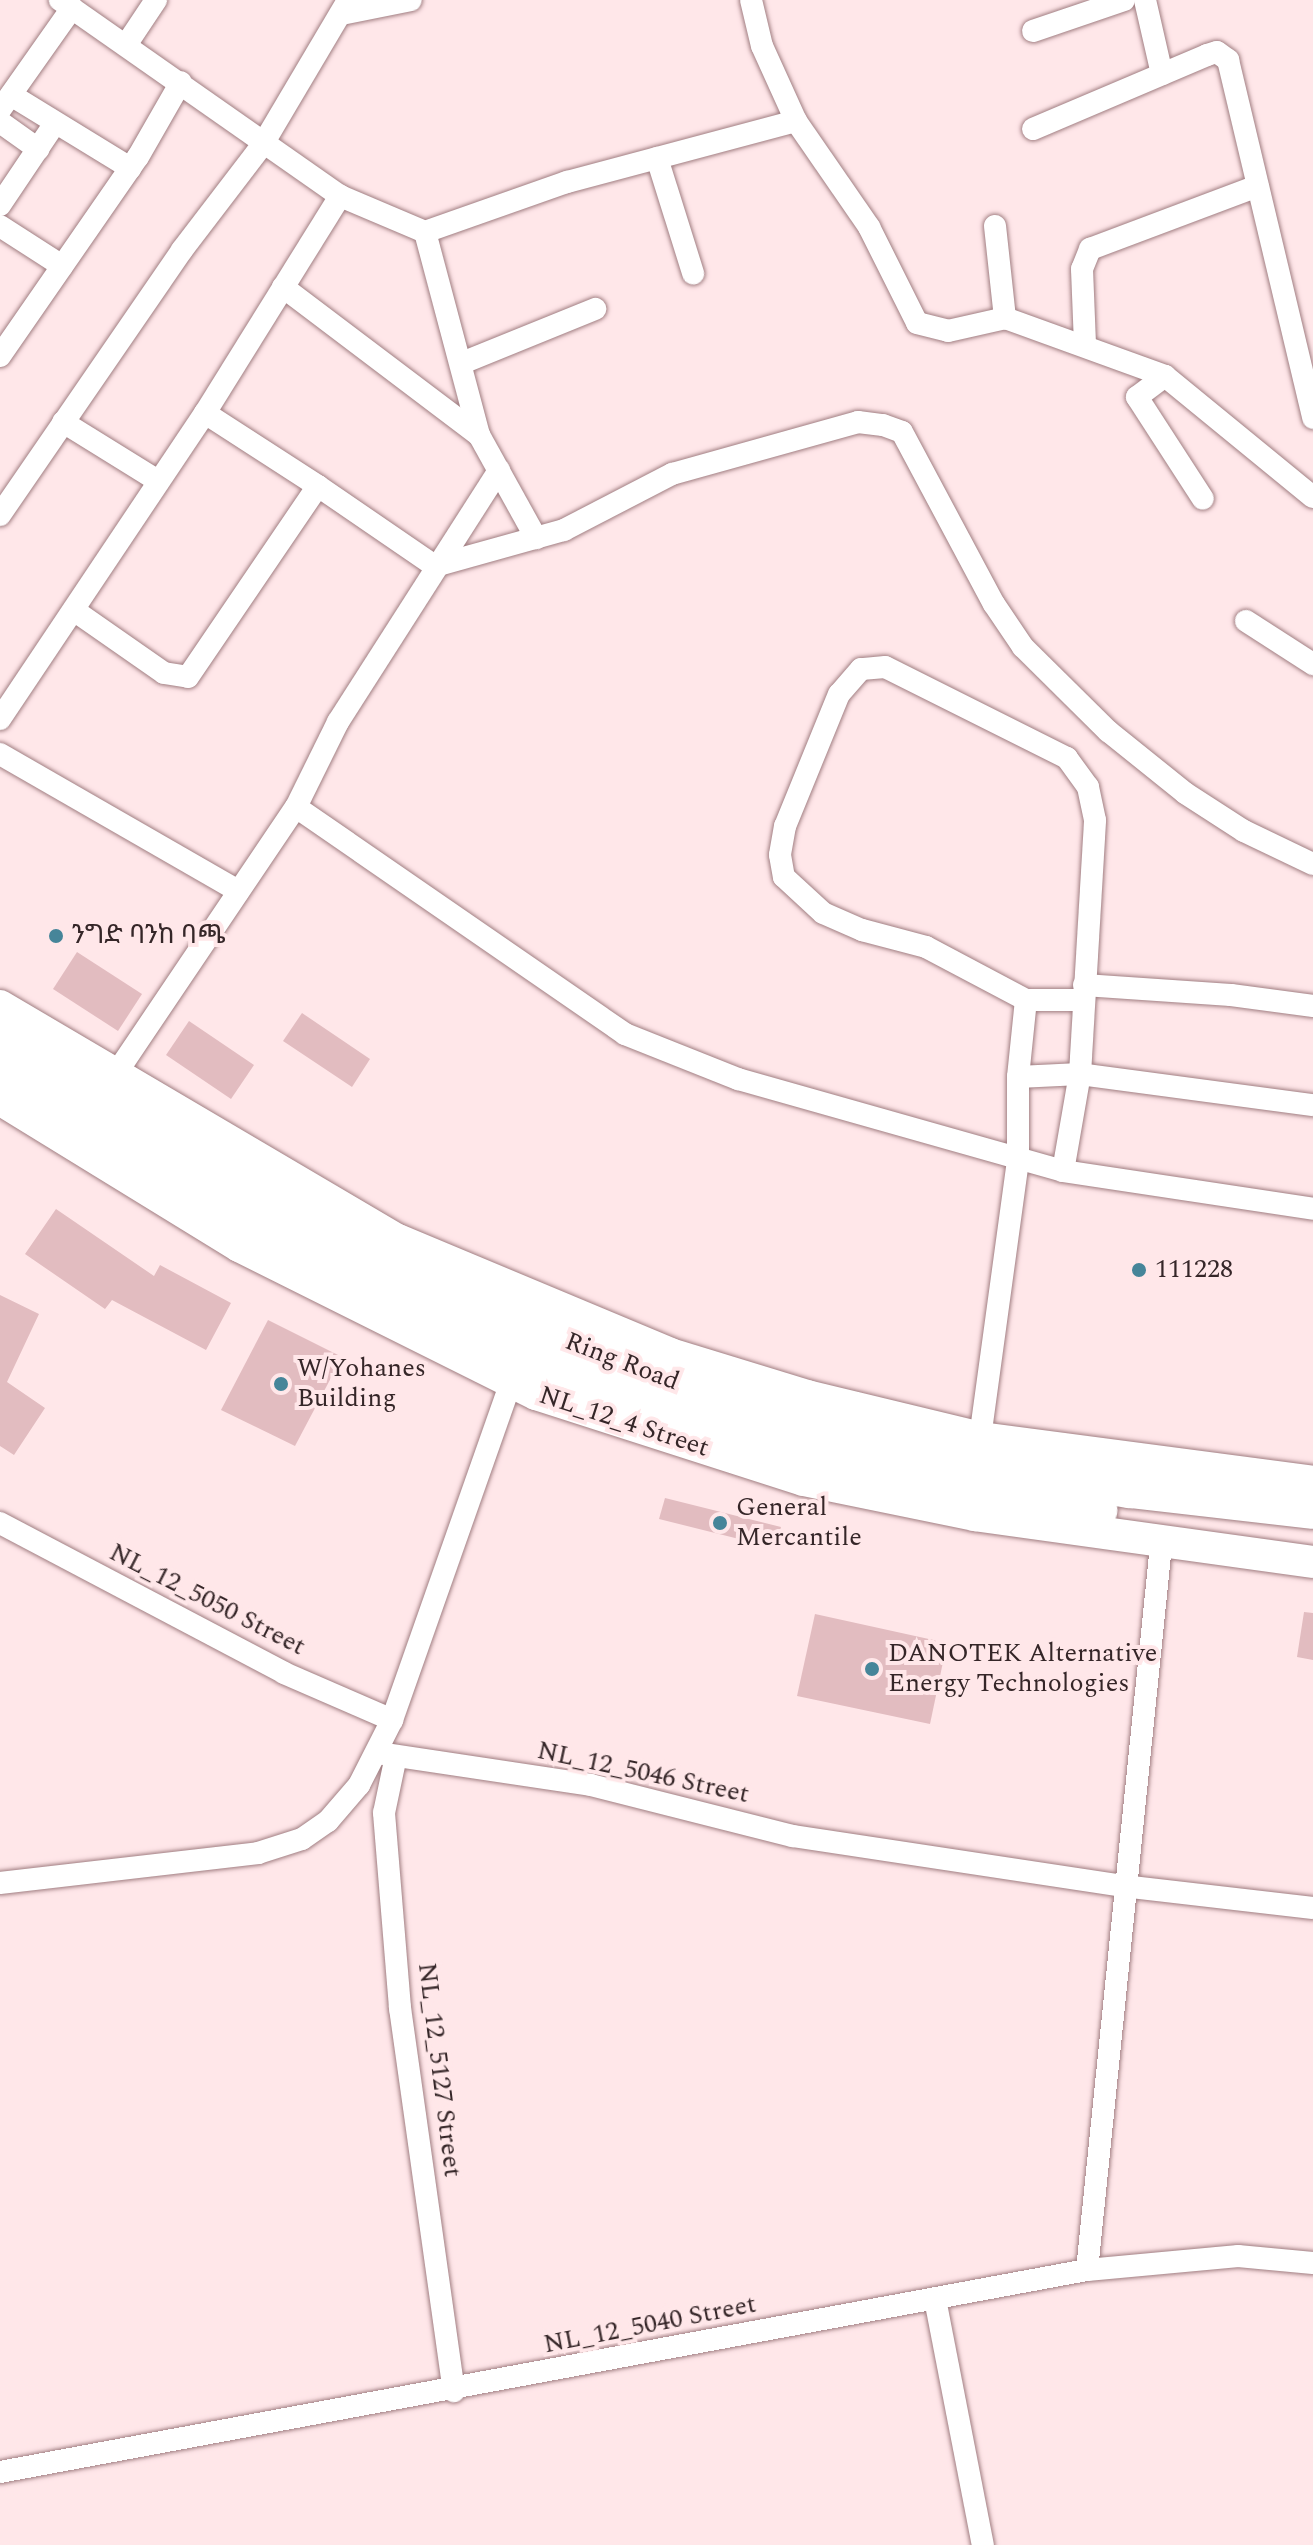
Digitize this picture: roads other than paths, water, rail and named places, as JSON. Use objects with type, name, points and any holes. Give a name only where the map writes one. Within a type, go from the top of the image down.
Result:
[{"type":"highway","name":"Ring Road","points":[[0,1028],[235,1179],[346,1240],[647,1375],[869,1437],[959,1457],[1130,1487],[1313,1508]]},
{"type":"highway","name":"Ring Road","points":[[0,1066],[231,1213],[314,1259],[405,1306],[607,1392],[835,1461],[955,1486],[1119,1513],[1313,1534]]},
{"type":"street","points":[[126,45],[156,0]]},
{"type":"street","points":[[0,515],[263,144],[344,7],[411,0]]},
{"type":"street","points":[[751,0],[762,46],[796,121],[869,227],[917,323],[948,331],[1005,318],[1085,344],[1165,376],[1214,411],[1313,497]]},
{"type":"street","points":[[1033,31],[1124,0]]},
{"type":"street","points":[[1145,0],[1162,74]]},
{"type":"street","points":[[130,168],[55,123],[5,102],[66,4],[340,196],[425,232],[567,182],[796,121]]},
{"type":"street","points":[[1033,129],[1217,52],[1228,60],[1313,418]]},
{"type":"street","points":[[0,356],[6,333],[62,266],[130,168],[181,82]]},
{"type":"street","points":[[0,122],[38,149]]},
{"type":"street","points":[[0,205],[55,123]]},
{"type":"street","points":[[657,158],[693,273]]},
{"type":"street","points":[[1085,344],[1082,269],[1090,249],[1258,186]]},
{"type":"street","points":[[0,719],[205,413],[340,196]]},
{"type":"street","points":[[0,226],[62,266]]},
{"type":"street","points":[[995,226],[1005,318]]},
{"type":"street","points":[[425,232],[479,435],[536,538]]},
{"type":"street","points":[[283,287],[479,435]]},
{"type":"street","points":[[462,363],[595,309]]},
{"type":"street","points":[[1165,376],[1137,397],[1203,499]]},
{"type":"street","points":[[205,413],[435,566],[564,530],[672,474],[858,422],[902,432],[994,604],[1023,647],[1108,731],[1185,793],[1244,831],[1313,864]]},
{"type":"street","points":[[63,422],[158,481]]},
{"type":"street","points":[[115,1075],[296,807],[338,722],[499,470]]},
{"type":"street","points":[[75,611],[164,673],[188,677],[318,486]]},
{"type":"street","points":[[1246,621],[1313,664]]},
{"type":"street","points":[[1063,1171],[1080,1074],[1083,992],[1095,820],[1079,771],[1067,758],[885,667],[861,669],[839,694],[785,826],[780,855],[784,877],[823,913],[862,930],[926,947],[1026,1000],[1083,992],[1231,995],[1313,1006]]},
{"type":"street","points":[[0,754],[238,891]]},
{"type":"street","points":[[296,807],[625,1034],[738,1079],[1063,1171],[1313,1209]]},
{"type":"street","points":[[980,1438],[1018,1159],[1018,1077],[1026,1000]]},
{"type":"street","points":[[0,1006],[398,1240],[551,1308],[700,1363],[980,1438],[1313,1482]]},
{"type":"street","points":[[1018,1077],[1080,1074],[1313,1105]]},
{"type":"street","name":"NL_12_4 Street","points":[[0,1099],[239,1246],[511,1383],[804,1480],[975,1515],[1161,1545],[1313,1562]]},
{"type":"street","points":[[0,1883],[258,1853],[302,1839],[328,1821],[387,1754],[392,1720],[511,1383]]},
{"type":"street","name":"NL_12_5050 Street","points":[[0,1523],[284,1673],[392,1720]]},
{"type":"street","points":[[1087,2270],[1123,1886],[1161,1545]]},
{"type":"street","name":"NL_12_5046 Street","points":[[387,1754],[591,1785],[793,1836],[1123,1886],[1313,1908]]},
{"type":"street","name":"NL_12_5127 Street","points":[[387,1754],[384,1813],[400,2008],[454,2391]]},
{"type":"street","name":"NL_12_5040 Street","points":[[0,2472],[454,2391],[1087,2270],[1238,2256],[1313,2263]]},
{"type":"street","points":[[935,2299],[983,2545]]},
{"type":"place","name":"ንግድ ባንከ ባጫ","points":[[56,936]]},
{"type":"place","name":"111228","points":[[1139,1270]]},
{"type":"place","name":"W/Yohanes Building","points":[[281,1384]]},
{"type":"place","name":"General Mercantile","points":[[720,1523]]},
{"type":"place","name":"DANOTEK Alternative Energy Technologies","points":[[872,1669]]}]
